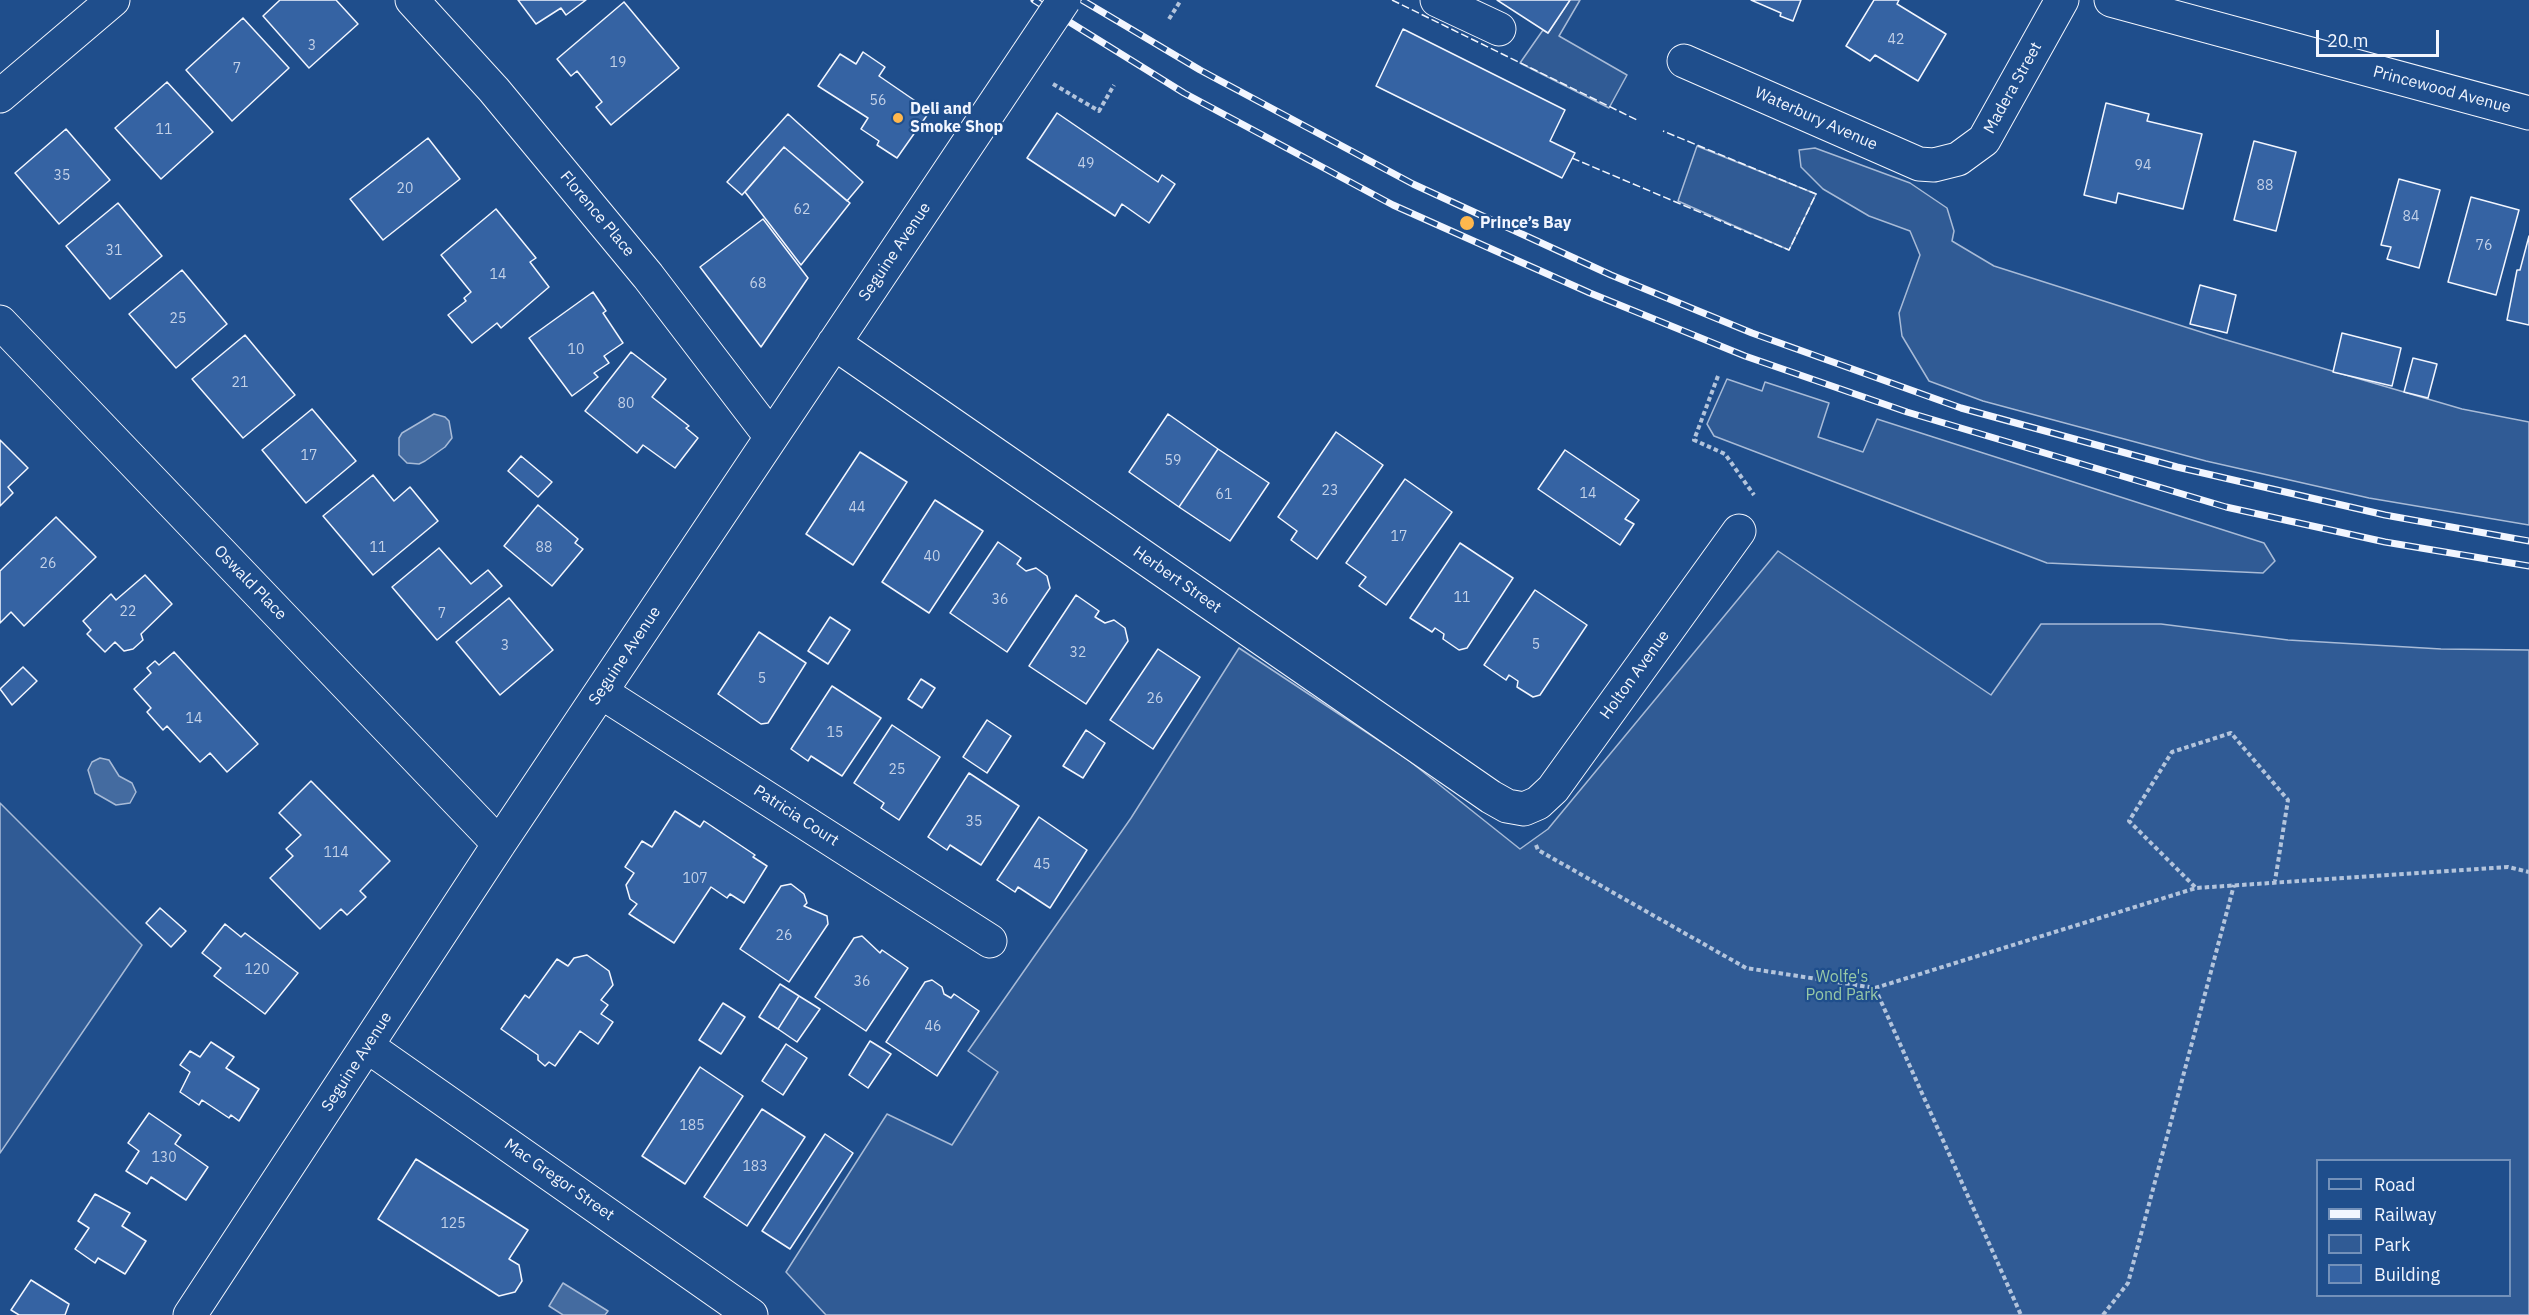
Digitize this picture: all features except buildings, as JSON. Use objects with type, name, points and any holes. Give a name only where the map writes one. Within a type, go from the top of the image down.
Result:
[{"type":"street","points":[[0,96],[113,0]]},
{"type":"street","name":"Florence Place","points":[[412,0],[494,90],[648,276],[771,437]]},
{"type":"street","name":"Seguine Avenue","points":[[190,1315],[499,844],[1064,0]]},
{"type":"street","points":[[1437,0],[1499,29]]},
{"type":"street","name":"Madera Street","points":[[1951,162],[1969,153],[1984,140],[2062,0]]},
{"type":"street","name":"Princewood Avenue","points":[[2111,0],[2529,114]]},
{"type":"street","name":"Waterbury Avenue","points":[[1684,61],[1919,164],[1934,165],[1951,162]]},
{"type":"street","name":"Oswald Place","points":[[0,322],[499,844]]},
{"type":"street","name":"Herbert Street","points":[[834,343],[1491,797],[1507,806],[1524,809]]},
{"type":"street","name":"Holton Avenue","points":[[1524,809],[1538,803],[1553,789],[1739,531]]},
{"type":"street","name":"Patricia Court","points":[[601,692],[990,941]]},
{"type":"street","name":"Mac Gregor Street","points":[[367,1046],[751,1315]]},
{"type":"path","points":[[1169,20],[1181,0]]},
{"type":"path","points":[[1053,84],[1100,111],[1114,85]]},
{"type":"path","points":[[1718,376],[1694,440],[1725,454],[1760,503]]},
{"type":"path","points":[[2196,888],[2129,821],[2172,752],[2231,732],[2288,800],[2275,881]]},
{"type":"path","points":[[1524,809],[1538,850],[1746,968],[1875,988],[2196,888],[2508,867],[2529,872]]},
{"type":"path","points":[[2103,1315],[2128,1283],[2234,885]]},
{"type":"path","points":[[1875,988],[2021,1315]]},
{"type":"green space","points":[[1570,0],[1580,0],[1559,36],[1627,75],[1609,108],[1520,63],[1543,30],[1548,33]]},
{"type":"green space","points":[[1697,146],[1816,194],[1789,250],[1678,201]]},
{"type":"green space","points":[[1815,148],[1910,183],[1947,208],[1954,231],[1952,241],[1994,266],[2223,339],[2462,409],[2529,422],[2529,525],[2369,498],[2206,461],[1983,401],[1929,381],[1902,336],[1899,313],[1920,255],[1910,231],[1869,216],[1823,189],[1801,167],[1799,150]]},
{"type":"green space","points":[[1727,379],[1762,391],[1765,382],[1829,403],[1818,437],[1863,452],[1877,419],[2264,543],[2275,561],[2263,573],[2047,563],[1714,436],[1707,424]]},
{"type":"green space","name":"Wolfe's Pond Park","points":[[1778,551],[1991,695],[2041,624],[2161,624],[2288,640],[2441,649],[2529,650],[2529,1315],[826,1315],[786,1272],[887,1114],[952,1145],[998,1072],[968,1051],[1131,818],[1239,648],[1407,759],[1520,849],[1548,829]]},
{"type":"green space","points":[[0,803],[142,945],[0,1153]]},
{"type":"shaded area","points":[[434,414],[445,417],[449,421],[452,438],[445,447],[425,461],[419,464],[407,463],[399,455],[399,438],[402,433]]},
{"type":"shaded area","points":[[100,758],[109,760],[119,776],[132,783],[136,792],[130,803],[116,805],[95,793],[88,770],[92,762]]},
{"type":"shaded area","points":[[563,1283],[608,1311],[605,1315],[563,1315],[549,1306]]},
{"type":"railway","points":[[1034,0],[1184,93],[1393,205],[1590,293],[1745,356],[1907,412],[2226,507],[2385,542],[2529,566]]},
{"type":"railway","points":[[1082,0],[1200,70],[1413,184],[1611,275],[1752,333],[1961,408],[2177,467],[2385,515],[2529,541]]},
{"type":"fence","points":[[1392,0],[1637,120]]},
{"type":"fence","points":[[1572,158],[1789,250],[1816,194],[1663,131]]},
{"type":"place","name":"Deli and Smoke Shop","points":[[898,118]]},
{"type":"place","name":"Prince’s Bay","points":[[1467,223]]}]
